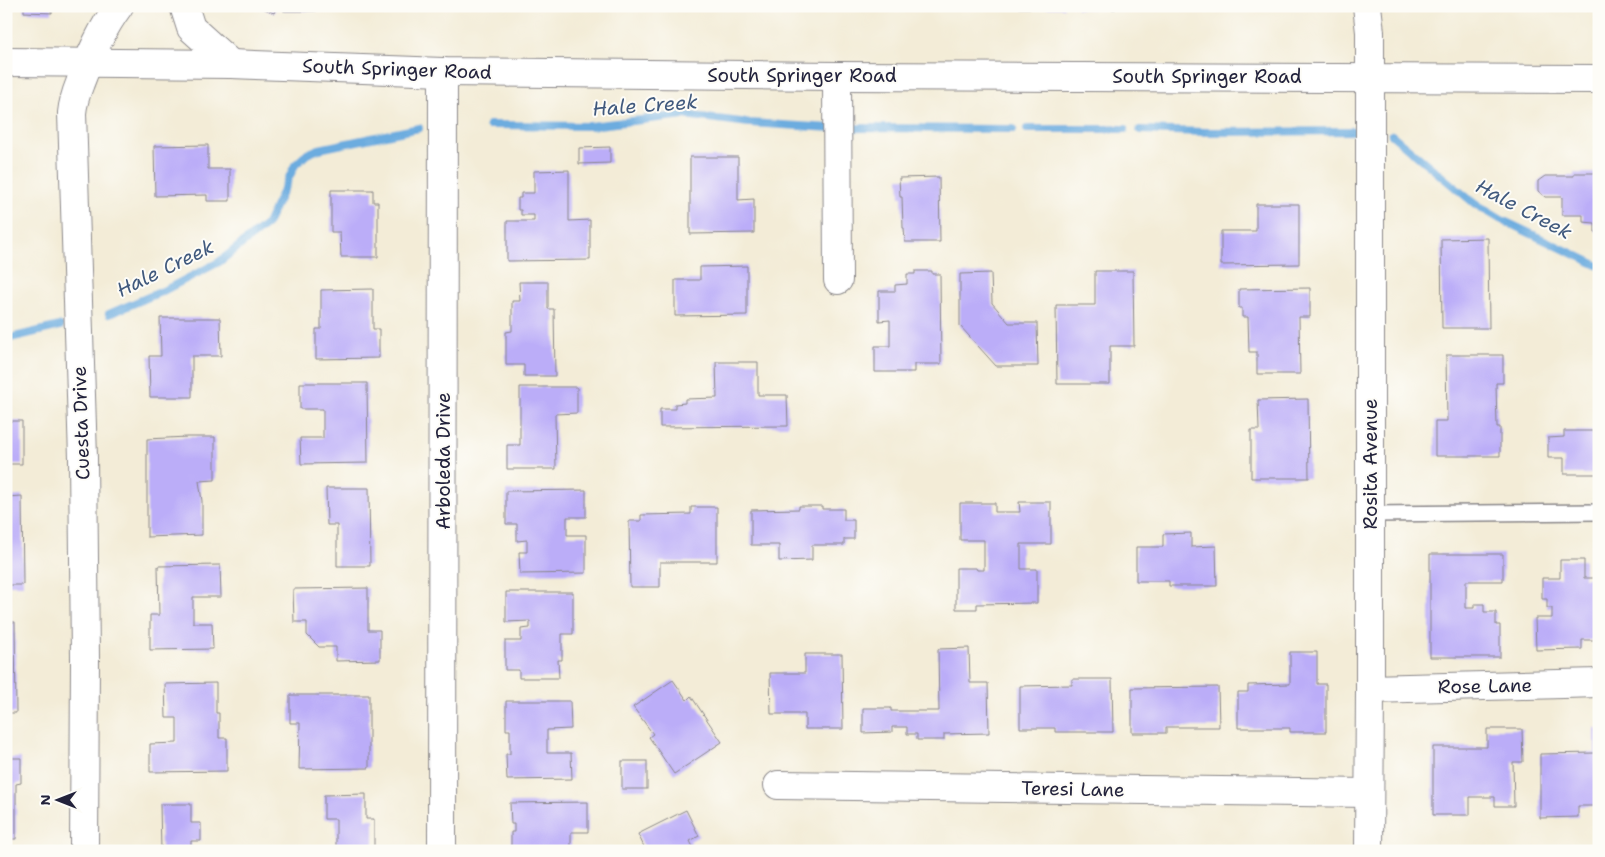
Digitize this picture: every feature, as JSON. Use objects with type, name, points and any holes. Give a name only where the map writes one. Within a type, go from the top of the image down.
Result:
[{"type":"street","name":"Cuesta Drive","points":[[84,851],[83,458],[72,104],[87,63],[105,26],[119,6]]},
{"type":"street","points":[[184,6],[191,28],[231,64]]},
{"type":"street","name":"Rosita Avenue","points":[[1368,6],[1370,32],[1370,689],[1368,851]]},
{"type":"street","name":"South Springer Road","points":[[6,62],[231,64],[444,72],[837,76],[1599,79]]},
{"type":"street","name":"Arboleda Drive","points":[[442,851],[444,72]]},
{"type":"street","points":[[837,76],[838,280]]},
{"type":"street","name":"Rose Lane","points":[[1370,689],[1599,683]]},
{"type":"street","name":"Teresi Lane","points":[[778,785],[1368,793]]},
{"type":"lane","points":[[1370,514],[1599,512]]},
{"type":"building","points":[[24,6],[52,6],[52,13],[24,12]]},
{"type":"building","points":[[258,6],[277,6],[274,13]]},
{"type":"building","points":[[284,6],[315,6],[315,11],[284,11]]},
{"type":"building","points":[[906,6],[944,6],[944,9],[906,8]]},
{"type":"building","points":[[1019,6],[1064,6],[1064,8],[1019,8]]},
{"type":"building","points":[[1077,6],[1115,6],[1115,9],[1077,9]]},
{"type":"building","points":[[208,145],[208,169],[230,169],[230,201],[207,201],[207,195],[155,196],[154,146]]},
{"type":"building","points":[[610,147],[610,163],[579,164],[579,148]]},
{"type":"building","points":[[690,157],[738,157],[738,200],[754,199],[754,233],[690,234]]},
{"type":"building","points":[[569,170],[569,221],[590,220],[590,260],[507,261],[507,221],[534,221],[534,215],[521,215],[521,210],[518,210],[518,198],[521,198],[521,193],[534,193],[534,171]]},
{"type":"building","points":[[1574,173],[1598,173],[1599,232],[1595,232],[1595,223],[1583,222],[1583,215],[1562,215],[1562,197],[1545,197],[1538,191],[1538,181],[1545,176],[1574,176]]},
{"type":"building","points":[[939,177],[940,242],[905,242],[899,178]]},
{"type":"building","points":[[331,190],[373,190],[373,202],[378,202],[378,257],[341,257],[340,232],[331,232]]},
{"type":"building","points":[[1256,204],[1299,204],[1299,264],[1221,265],[1221,231],[1256,231]]},
{"type":"building","points":[[1488,238],[1489,328],[1442,328],[1441,239]]},
{"type":"building","points":[[747,266],[747,315],[675,316],[675,280],[700,280],[700,267]]},
{"type":"building","points":[[915,271],[932,271],[932,274],[940,274],[941,364],[914,364],[914,372],[875,372],[875,346],[890,346],[890,320],[879,321],[879,291],[895,291],[895,285],[907,284],[907,274],[915,274]]},
{"type":"building","points":[[1095,271],[1133,271],[1134,346],[1110,346],[1110,384],[1057,384],[1056,305],[1095,305]]},
{"type":"building","points":[[991,273],[992,303],[1009,323],[1037,323],[1038,366],[996,366],[960,326],[960,274]]},
{"type":"building","points":[[519,282],[548,282],[548,309],[554,309],[555,376],[524,376],[524,365],[506,365],[506,332],[512,331],[512,301],[520,301]]},
{"type":"building","points":[[1310,288],[1310,317],[1299,317],[1300,374],[1257,374],[1257,352],[1249,352],[1248,317],[1242,317],[1242,308],[1239,308],[1239,289]]},
{"type":"building","points":[[373,289],[373,329],[379,329],[379,358],[316,359],[316,329],[321,329],[321,290]]},
{"type":"building","points":[[160,318],[220,318],[221,356],[192,356],[192,397],[150,397],[149,356],[161,356]]},
{"type":"building","points":[[1446,355],[1503,355],[1503,383],[1496,383],[1497,427],[1500,427],[1500,456],[1435,456],[1435,421],[1447,421]]},
{"type":"building","points":[[716,362],[758,362],[758,395],[787,395],[788,426],[660,427],[660,409],[675,409],[675,404],[685,403],[685,399],[717,398]]},
{"type":"building","points":[[6,372],[10,372],[10,421],[22,421],[22,464],[6,464]]},
{"type":"building","points":[[300,383],[367,383],[368,463],[301,464],[300,438],[323,438],[323,409],[300,409]]},
{"type":"building","points":[[520,387],[577,387],[577,413],[555,414],[556,469],[507,469],[507,445],[520,445]]},
{"type":"building","points":[[1308,399],[1309,478],[1251,478],[1251,430],[1259,430],[1258,400]]},
{"type":"building","points":[[1564,431],[1599,431],[1599,474],[1564,474],[1564,458],[1548,458],[1548,438],[1564,437]]},
{"type":"building","points":[[215,437],[215,480],[199,481],[202,501],[202,535],[147,537],[147,439]]},
{"type":"building","points":[[326,488],[369,488],[370,566],[337,566],[337,525],[327,525]]},
{"type":"building","points":[[586,490],[586,517],[567,517],[567,535],[586,535],[586,573],[520,574],[519,552],[527,552],[527,540],[517,541],[517,524],[506,524],[506,491]]},
{"type":"building","points":[[22,496],[23,585],[6,585],[6,497]]},
{"type":"building","points":[[1019,502],[1051,502],[1051,544],[1021,544],[1021,569],[1037,569],[1037,603],[977,604],[977,609],[956,609],[956,568],[984,570],[984,540],[960,540],[960,503],[995,503],[995,512],[1020,512]]},
{"type":"building","points":[[799,506],[822,506],[822,509],[844,509],[844,520],[854,520],[854,539],[844,539],[844,545],[812,545],[812,560],[779,561],[779,545],[751,545],[751,510],[799,509]]},
{"type":"building","points":[[691,507],[717,507],[717,562],[660,562],[660,587],[630,587],[629,521],[641,521],[641,515],[691,514]]},
{"type":"building","points":[[1191,533],[1191,547],[1216,546],[1217,586],[1169,586],[1169,581],[1136,581],[1136,547],[1163,547],[1163,534]]},
{"type":"building","points":[[1430,554],[1503,554],[1503,581],[1466,581],[1466,608],[1474,608],[1474,604],[1484,604],[1484,612],[1496,612],[1496,625],[1500,625],[1500,657],[1430,657]]},
{"type":"building","points":[[1560,560],[1584,560],[1584,578],[1599,578],[1599,640],[1582,640],[1582,649],[1536,650],[1535,618],[1552,618],[1552,608],[1547,608],[1547,599],[1542,599],[1542,578],[1560,578]]},
{"type":"building","points":[[220,565],[221,597],[193,597],[193,623],[212,623],[213,649],[150,650],[150,615],[159,615],[158,566]]},
{"type":"building","points":[[368,588],[368,630],[380,630],[380,660],[336,661],[336,647],[319,647],[307,635],[307,622],[294,622],[293,589]]},
{"type":"building","points":[[506,592],[573,592],[573,634],[562,634],[562,660],[558,660],[559,678],[519,678],[519,670],[505,670],[505,641],[521,641],[521,629],[530,628],[530,621],[506,622]]},
{"type":"building","points":[[6,622],[15,622],[16,713],[6,713]]},
{"type":"building","points":[[969,648],[970,683],[988,683],[989,733],[944,734],[944,740],[917,740],[917,734],[907,734],[907,727],[892,727],[892,732],[863,733],[863,708],[891,708],[891,711],[939,711],[938,649]]},
{"type":"building","points":[[1290,652],[1317,652],[1317,684],[1326,684],[1326,732],[1290,732],[1290,728],[1238,728],[1238,692],[1248,692],[1248,685],[1290,684]]},
{"type":"building","points":[[805,654],[842,654],[843,729],[805,729],[805,714],[771,714],[770,673],[805,673]]},
{"type":"building","points":[[1072,679],[1112,679],[1113,732],[1055,732],[1055,728],[1020,728],[1020,686],[1072,685]]},
{"type":"building","points":[[673,680],[687,700],[691,696],[722,742],[674,774],[649,737],[653,734],[633,707]]},
{"type":"building","points":[[216,683],[216,713],[219,713],[219,738],[227,738],[227,771],[150,772],[150,744],[177,743],[177,718],[166,718],[165,684]]},
{"type":"building","points":[[1218,687],[1219,727],[1166,727],[1166,733],[1132,733],[1132,688]]},
{"type":"building","points":[[290,695],[369,695],[369,768],[299,769],[300,723],[290,723]]},
{"type":"building","points":[[506,701],[570,701],[571,729],[547,730],[547,753],[571,753],[572,779],[507,780],[506,754],[510,754],[510,730],[506,730]]},
{"type":"building","points":[[1595,728],[1599,728],[1599,806],[1578,806],[1578,817],[1540,818],[1540,754],[1595,753]]},
{"type":"building","points":[[1487,729],[1522,729],[1523,762],[1513,762],[1514,806],[1495,806],[1495,797],[1470,797],[1470,815],[1433,815],[1433,747],[1487,747]]},
{"type":"building","points":[[6,758],[21,758],[21,783],[16,784],[16,839],[6,839]]},
{"type":"building","points":[[622,761],[647,761],[647,789],[622,789]]},
{"type":"building","points":[[366,794],[366,819],[374,819],[374,851],[336,851],[336,819],[324,819],[324,795]]},
{"type":"building","points":[[588,802],[588,832],[571,832],[571,851],[511,851],[511,832],[514,832],[514,824],[511,824],[510,803]]},
{"type":"building","points":[[160,804],[191,804],[191,823],[201,823],[201,841],[191,841],[191,851],[161,851]]},
{"type":"building","points":[[686,810],[699,836],[690,841],[695,851],[646,851],[638,834]]},
{"type":"waterway","name":"Hale Creek","points":[[489,125],[590,126],[684,115],[749,123],[832,128]]},
{"type":"waterway","name":"Hale Creek","points":[[109,314],[165,290],[219,262],[267,224],[295,165],[307,154],[319,149],[419,128]]},
{"type":"waterway","name":"Hale Creek","points":[[848,128],[1013,129]]},
{"type":"waterway","name":"Hale Creek","points":[[1027,129],[1125,129]]},
{"type":"waterway","name":"Hale Creek","points":[[1140,130],[1205,132],[1357,131]]},
{"type":"waterway","name":"Hale Creek","points":[[1392,135],[1475,204],[1500,219],[1599,266]]},
{"type":"waterway","name":"Hale Creek","points":[[6,339],[60,326]]}]
